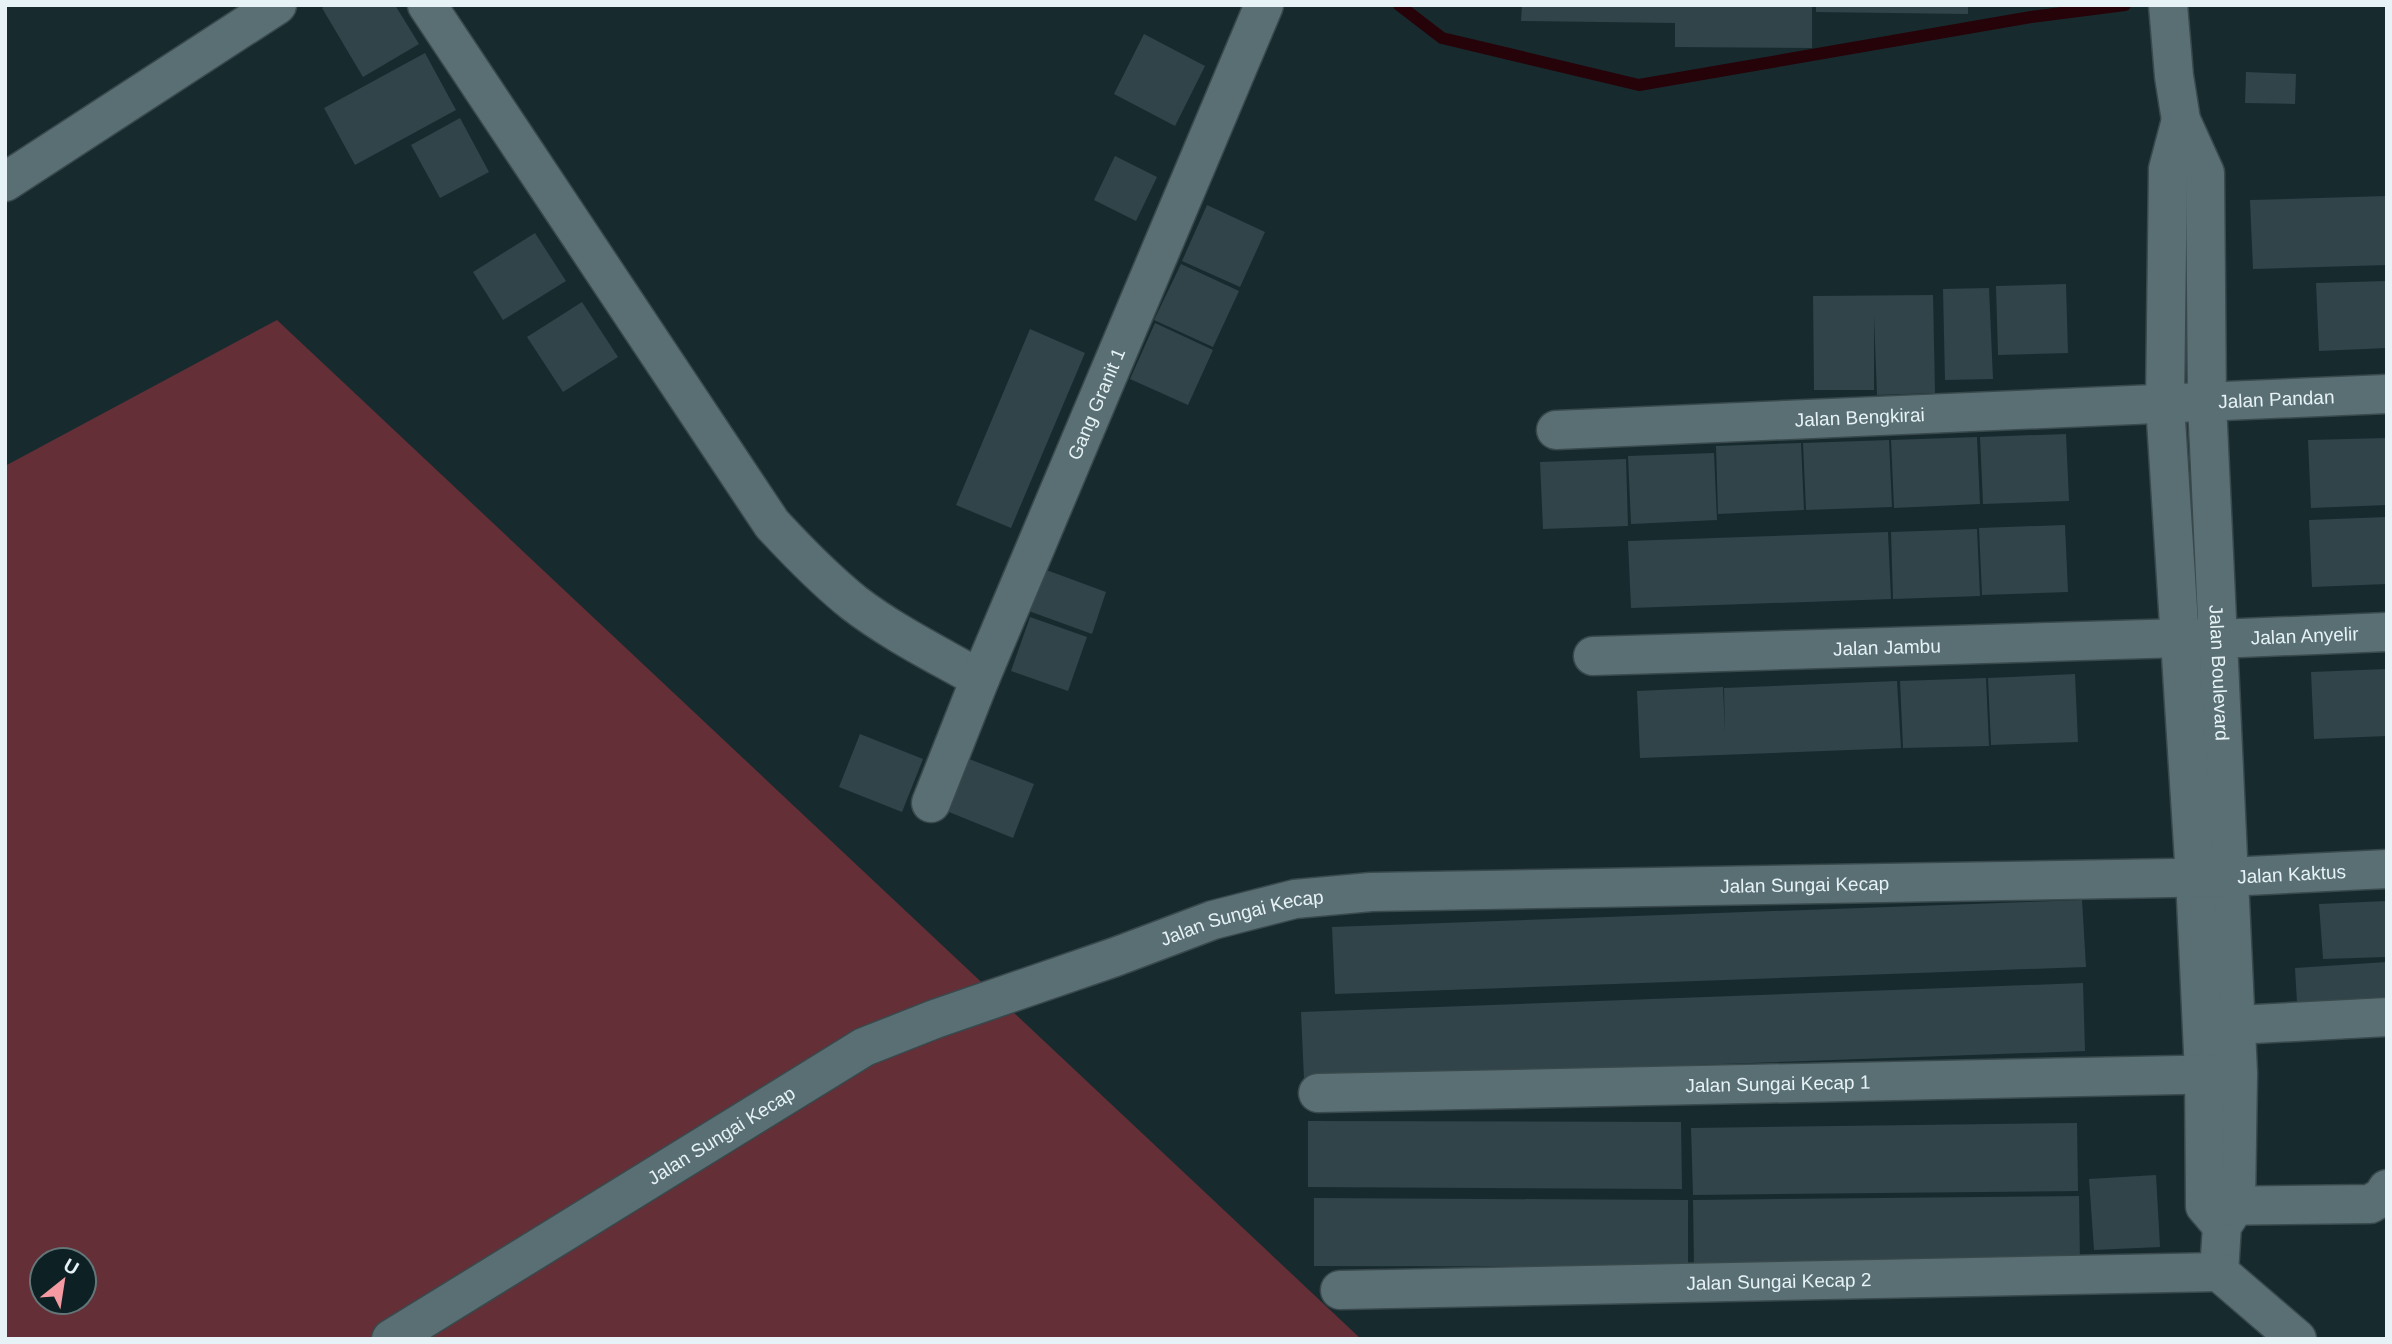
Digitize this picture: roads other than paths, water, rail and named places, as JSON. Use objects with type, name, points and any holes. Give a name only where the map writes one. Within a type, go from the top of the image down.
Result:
[{"type":"street","points":[[5,182],[277,5]]},
{"type":"street","points":[[427,5],[772,524],[811,566],[855,604],[899,634],[980,679]]},
{"type":"street","name":"Gang Granit 1","points":[[931,803],[980,679],[1264,5]]},
{"type":"street","name":"Jalan Boulevard","points":[[2168,5],[2181,120],[2205,173],[2207,403],[2199,638],[2221,1074],[2219,1272]]},
{"type":"street","name":"Jalan Boulevard","points":[[2181,120],[2168,169],[2165,404],[2199,638]]},
{"type":"street","name":"Jalan Pandan","points":[[2165,404],[2387,394]]},
{"type":"street","name":"Jalan Bengkirai","points":[[1556,430],[2165,404]]},
{"type":"street","name":"Jalan Anyelir","points":[[2199,638],[2387,632]]},
{"type":"street","name":"Jalan Jambu","points":[[1593,656],[2199,638]]},
{"type":"street","name":"Jalan Kaktus","points":[[2211,877],[2387,870]]},
{"type":"street","name":"Jalan Boulevard","points":[[2211,877],[2236,1025],[2221,1074]]},
{"type":"street","name":"Jalan Sungai Kecap","points":[[391,1339],[864,1047],[1213,920],[1295,899],[1371,892],[2211,877]]},
{"type":"street","points":[[2236,1025],[2387,1017]]},
{"type":"street","name":"Jalan Sungai Kecap 1","points":[[1318,1093],[2221,1074]]},
{"type":"street","points":[[2221,1212],[2370,1204],[2382,1197],[2387,1189]]},
{"type":"street","points":[[2219,1272],[2297,1339]]},
{"type":"street","name":"Jalan Sungai Kecap 2","points":[[1340,1290],[2219,1272]]},
{"type":"waterway","points":[[1399,5],[1442,38],[1639,85],[2031,17],[2125,5]]}]
